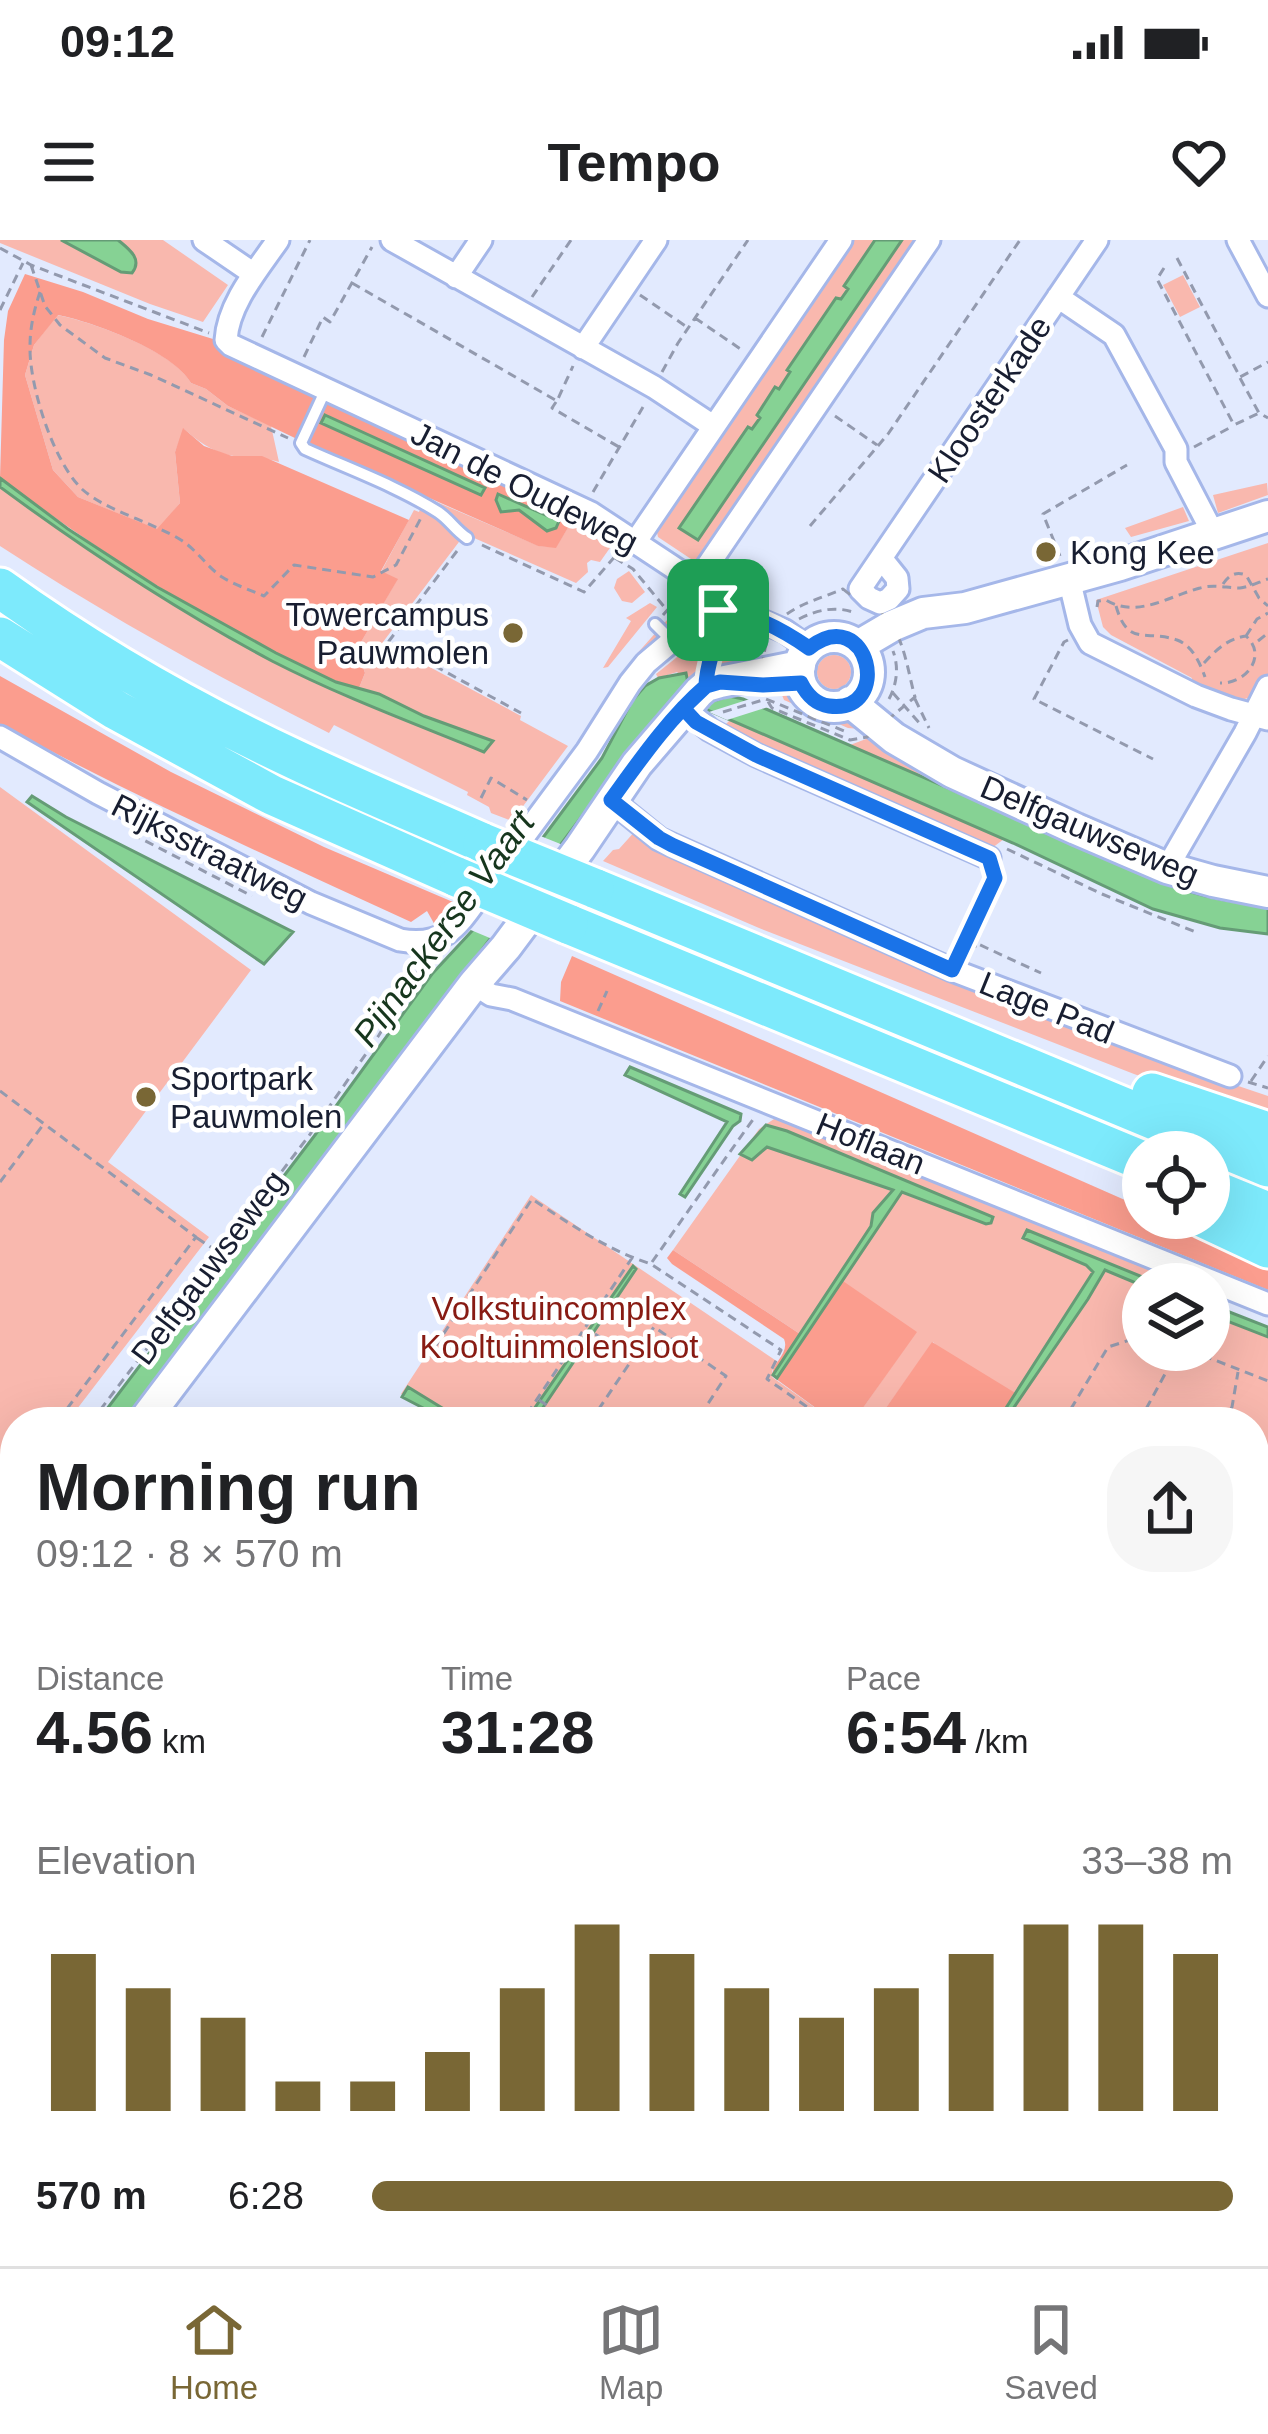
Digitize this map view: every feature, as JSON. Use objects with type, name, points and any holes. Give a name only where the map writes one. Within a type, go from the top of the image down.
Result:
[{"type":"highway","points":[[0,588],[136,676],[293,759],[482,843],[1268,1167]]},
{"type":"highway","points":[[0,637],[116,710],[272,795],[568,924],[1122,1152]]},
{"type":"highway","points":[[962,1042],[1079,1066],[1268,1132]]},
{"type":"highway","points":[[960,1086],[1078,1160],[1122,1180]]},
{"type":"highway","points":[[1230,1197],[1268,1212]]},
{"type":"highway","points":[[1230,1230],[1268,1248]]},
{"type":"street","points":[[204,240],[254,274]]},
{"type":"street","points":[[226,340],[230,319],[278,240]]},
{"type":"street","points":[[392,240],[654,387],[713,426]]},
{"type":"street","points":[[456,277],[481,240]]},
{"type":"street","points":[[583,348],[656,240]]},
{"type":"street","points":[[632,538],[841,240]]},
{"type":"street","points":[[694,581],[929,240]]},
{"type":"street","name":"Kloosterkade","points":[[881,558],[1097,240]]},
{"type":"street","points":[[1238,240],[1268,296]]},
{"type":"street","points":[[1058,297],[1114,335],[1214,535]]},
{"type":"street","name":"Jan de Oudeweg","points":[[226,340],[583,509],[694,581],[711,595],[718,610]]},
{"type":"street","points":[[429,942],[453,930],[646,663],[703,615],[718,610],[740,613],[774,626],[802,654],[810,697],[825,706],[896,633],[923,613],[1072,593],[1268,516]]},
{"type":"street","points":[[1072,593],[1090,643],[1200,687],[1256,722]]},
{"type":"street","points":[[732,695],[830,637],[848,640],[860,673]]},
{"type":"street","name":"Delfgauwseweg","points":[[860,673],[952,772],[1167,868],[1268,892]]},
{"type":"street","points":[[1167,868],[1256,722],[1268,687]]},
{"type":"street","name":"Delfgauwseweg","points":[[153,1407],[543,897],[611,800],[732,695]]},
{"type":"street","name":"Delfgauwseweg","points":[[732,695],[696,722],[756,755],[989,858]]},
{"type":"street","name":"Rijksstraatweg","points":[[0,737],[311,903],[400,940],[429,942]]},
{"type":"street","name":"Lage Pad","points":[[611,800],[672,845],[952,970],[1240,1080]]},
{"type":"street","name":"Hoflaan","points":[[474,984],[491,995],[512,999],[767,1100],[1268,1304]]},
{"type":"lane","points":[[326,388],[301,443],[304,449],[428,505],[467,538]]},
{"type":"lane","points":[[718,610],[720,626],[706,675],[732,695]]},
{"type":"lane","points":[[655,625],[672,641]]},
{"type":"path","points":[[254,355],[310,240]]},
{"type":"path","points":[[296,375],[322,316],[330,322],[375,240]]},
{"type":"path","points":[[521,314],[571,240]]},
{"type":"path","points":[[810,526],[878,446],[1020,240]]},
{"type":"path","points":[[0,248],[32,265],[226,340]]},
{"type":"path","points":[[1177,258],[1259,413],[1268,418]]},
{"type":"path","points":[[0,310],[24,261]]},
{"type":"path","points":[[32,265],[45,306],[60,325],[105,358],[301,443]]},
{"type":"path","points":[[1164,268],[1156,279],[1234,425]]},
{"type":"path","points":[[352,283],[556,400]]},
{"type":"path","points":[[626,285],[688,328]]},
{"type":"path","points":[[40,292],[31,331],[32,368],[47,427],[71,476],[85,492],[188,544],[221,576],[264,596],[294,565],[373,578],[396,566],[428,505]]},
{"type":"path","points":[[694,318],[758,361]]},
{"type":"path","points":[[583,348],[552,408],[620,447]]},
{"type":"path","points":[[1240,377],[1268,362]]},
{"type":"path","points":[[818,404],[878,446]]},
{"type":"path","points":[[1176,457],[1259,413]]},
{"type":"path","points":[[1127,465],[1043,514],[1072,593],[1094,603],[1094,608],[1106,600],[1116,606],[1146,607],[1201,588],[1243,588],[1268,579]]},
{"type":"path","points":[[520,713],[389,640],[467,538],[584,592],[632,538]]},
{"type":"path","points":[[615,558],[633,569],[668,610]]},
{"type":"path","points":[[1201,666],[1220,646],[1246,636],[1268,610],[1246,574],[1230,576],[1222,586]]},
{"type":"path","points":[[895,713],[867,737],[850,740],[732,695],[783,614],[843,589],[881,610],[896,633],[895,713],[925,744]]},
{"type":"path","points":[[1116,606],[1128,631],[1178,640],[1190,648],[1201,666],[1200,687],[1228,684],[1261,661],[1257,642],[1246,636]]},
{"type":"path","points":[[802,654],[812,612],[842,609]]},
{"type":"path","points":[[1083,632],[1064,642],[1034,699],[1153,759]]},
{"type":"path","points":[[1257,642],[1268,632]]},
{"type":"path","points":[[481,798],[491,778],[531,802]]},
{"type":"path","name":"Delfgauwseweg","points":[[989,858],[1006,848],[1198,933]]},
{"type":"path","points":[[952,970],[995,878],[989,858]]},
{"type":"path","name":"Delfgauwseweg","points":[[102,1407],[311,1132],[410,988],[429,942]]},
{"type":"path","points":[[965,942],[1041,973]]},
{"type":"path","points":[[597,1013],[607,991]]},
{"type":"path","points":[[1240,1080],[1268,1056]]},
{"type":"path","points":[[0,1091],[218,1252]]},
{"type":"path","points":[[651,1264],[767,1100]]},
{"type":"path","points":[[0,1182],[44,1124]]},
{"type":"path","points":[[427,1359],[532,1199],[591,1238],[651,1264],[781,1350],[767,1378],[807,1407]]},
{"type":"path","points":[[68,1407],[196,1237]]},
{"type":"path","points":[[532,1407],[632,1258]]},
{"type":"path","points":[[600,1407],[653,1327],[726,1376],[706,1407]]},
{"type":"path","points":[[596,1334],[633,1358]]},
{"type":"path","points":[[1072,1407],[1108,1347],[1122,1343]]},
{"type":"path","points":[[1230,1366],[1268,1381]]},
{"type":"path","points":[[1232,1407],[1239,1369]]},
{"type":"path","points":[[1147,1407],[1167,1371]]},
{"type":"path","points":[[537,1399],[550,1407]]},
{"type":"green space","points":[[0,240],[61,240],[121,272],[132,252],[118,240],[163,240],[228,285],[203,322]]},
{"type":"green space","points":[[853,240],[875,240],[785,385],[758,415],[752,429],[748,428],[679,527],[697,540],[902,240],[919,240],[702,558],[694,561],[658,537],[656,528]]},
{"type":"green space","points":[[1183,275],[1200,307],[1180,317],[1163,285]]},
{"type":"green space","points":[[57,315],[151,349],[191,383],[271,426],[279,462],[222,453],[184,429],[175,452],[180,503],[158,530],[78,497],[53,470],[25,375],[34,345]]},
{"type":"green space","points":[[1267,483],[1268,495],[1218,513],[1213,495]]},
{"type":"green space","points":[[0,487],[133,579],[236,641],[377,709],[484,752],[493,740],[359,688],[365,673],[357,649],[397,580],[381,572],[425,497],[539,546],[556,547],[572,521],[605,545],[612,545],[600,562],[587,563],[588,572],[576,583],[465,534],[383,642],[568,746],[512,821],[491,813],[468,792],[334,725],[329,733],[203,667],[0,546]]},
{"type":"green space","points":[[1183,507],[1189,521],[1131,537],[1125,528]]},
{"type":"green space","points":[[1268,543],[1268,674],[1255,696],[1241,700],[1212,689],[1209,694],[1190,685],[1192,678],[1103,627],[1096,600]]},
{"type":"green space","points":[[629,571],[645,592],[632,603],[622,601],[614,588],[617,579]]},
{"type":"green space","points":[[692,592],[697,597],[693,613],[637,660],[634,657]]},
{"type":"green space","points":[[650,603],[657,607],[603,668],[631,621],[626,618]]},
{"type":"green space","points":[[734,626],[764,637],[757,667],[710,674],[721,645]]},
{"type":"green space","points":[[712,629],[708,655],[691,687],[677,672],[658,678],[656,674]]},
{"type":"green space","points":[[834,655],[846,660],[851,672],[846,684],[834,689],[822,684],[817,672],[822,660]]},
{"type":"green space","points":[[780,690],[792,692],[820,711],[845,714],[860,729],[784,700]]},
{"type":"green space","points":[[730,720],[1004,839],[992,848],[758,742],[725,725]]},
{"type":"green space","points":[[874,736],[1268,906],[1194,896],[1161,884],[850,745]]},
{"type":"green space","points":[[0,787],[251,970],[108,1162],[209,1237],[79,1407],[0,1407]]},
{"type":"green space","points":[[637,829],[1173,1064],[1268,1096],[1268,1121],[759,928],[603,861]]},
{"type":"green space","points":[[780,1115],[1146,1263],[1122,1263],[1122,1371],[1230,1371],[1230,1318],[1268,1334],[1268,1407],[986,1407],[933,1342],[887,1407],[864,1407],[916,1332],[800,1334],[673,1250],[759,1129]]},
{"type":"green space","name":"Volkstuincomplex Kooltuinmolensloot","points":[[531,1195],[778,1362],[772,1377],[814,1407],[425,1407],[401,1394]]},
{"type":"shaded area","points":[[61,240],[118,240],[133,255],[135,268],[132,273],[121,272]]},
{"type":"shaded area","points":[[875,240],[902,240],[698,540],[679,528],[748,427],[752,429],[760,418],[757,415],[775,387],[779,389],[836,298],[841,299],[848,289],[844,286]]},
{"type":"shaded area","points":[[25,274],[213,339],[319,392],[297,439],[228,406],[150,349],[58,315],[34,345],[25,375],[53,470],[78,497],[157,529],[180,503],[175,452],[183,428],[204,446],[232,456],[262,456],[409,520],[381,571],[398,579],[357,649],[365,673],[359,688],[289,660],[184,602],[0,478],[4,340],[8,311]]},
{"type":"shaded area","points":[[325,400],[532,495],[572,521],[556,548],[538,546],[305,443]]},
{"type":"shaded area","points":[[325,415],[485,488],[481,495],[321,423]]},
{"type":"shaded area","points":[[0,478],[157,587],[276,653],[336,682],[379,694],[493,741],[484,752],[272,661],[99,557],[0,487]]},
{"type":"shaded area","points":[[498,494],[559,521],[556,528],[547,531],[519,510],[501,512]]},
{"type":"shaded area","points":[[686,673],[689,688],[717,700],[743,699],[1168,884],[1204,896],[1268,906],[1268,934],[1220,928],[1153,909],[680,698],[657,716],[139,1407],[108,1407],[432,974],[483,919],[602,758],[632,701],[659,678]]},
{"type":"shaded area","points":[[0,676],[171,772],[324,847],[460,905],[436,927],[427,911],[411,922],[101,777],[0,724]]},
{"type":"shaded area","points":[[32,796],[293,932],[264,964],[27,802]]},
{"type":"shaded area","points":[[572,956],[1122,1199],[1122,1230],[560,1001],[561,982]]},
{"type":"shaded area","points":[[630,1067],[741,1114],[685,1197],[680,1194],[727,1122],[625,1075]]},
{"type":"shaded area","points":[[766,1125],[993,1217],[986,1224],[902,1192],[777,1378],[773,1375],[871,1226],[873,1213],[893,1190],[767,1147],[752,1160],[740,1154]]},
{"type":"shaded area","points":[[1027,1230],[1122,1269],[1122,1277],[1105,1270],[1014,1407],[1007,1407],[1093,1272],[1023,1238]]},
{"type":"shaded area","points":[[1143,1239],[1215,1239],[1268,1266],[1268,1290],[1230,1274],[1230,1263],[1202,1263]]},
{"type":"shaded area","points":[[673,1250],[800,1334],[840,1279],[917,1332],[864,1407],[814,1407],[772,1376],[785,1349],[784,1339],[667,1258]]},
{"type":"shaded area","points":[[633,1266],[636,1269],[543,1407],[535,1407]]},
{"type":"shaded area","points":[[1230,1312],[1268,1327],[1268,1337],[1230,1322]]},
{"type":"shaded area","points":[[932,1342],[1017,1394],[1008,1407],[886,1407]]},
{"type":"shaded area","points":[[408,1387],[441,1407],[421,1407],[402,1397]]},
{"type":"pier","points":[[750,699],[768,707],[727,720],[709,712]]},
{"type":"pier","points":[[538,835],[568,847],[497,941],[466,928]]},
{"type":"place","name":"Kong Kee","points":[[1046,552]]},
{"type":"place","name":"Towercampus Pauwmolen","points":[[513,633]]},
{"type":"place","name":"Sportpark Pauwmolen","points":[[146,1097]]},
{"type":"route","points":[[718,610],[720,626],[706,686],[683,708],[664,730],[611,800],[672,845],[952,970],[995,878],[989,858],[756,755],[696,722],[683,708],[699,692],[706,686],[733,681],[801,683],[817,702],[842,705],[866,686],[865,655],[842,638],[824,638],[809,648],[752,616],[718,610]]},
{"type":"water label","name":"Pijnackerse Vaart","points":[[443,928]]}]
